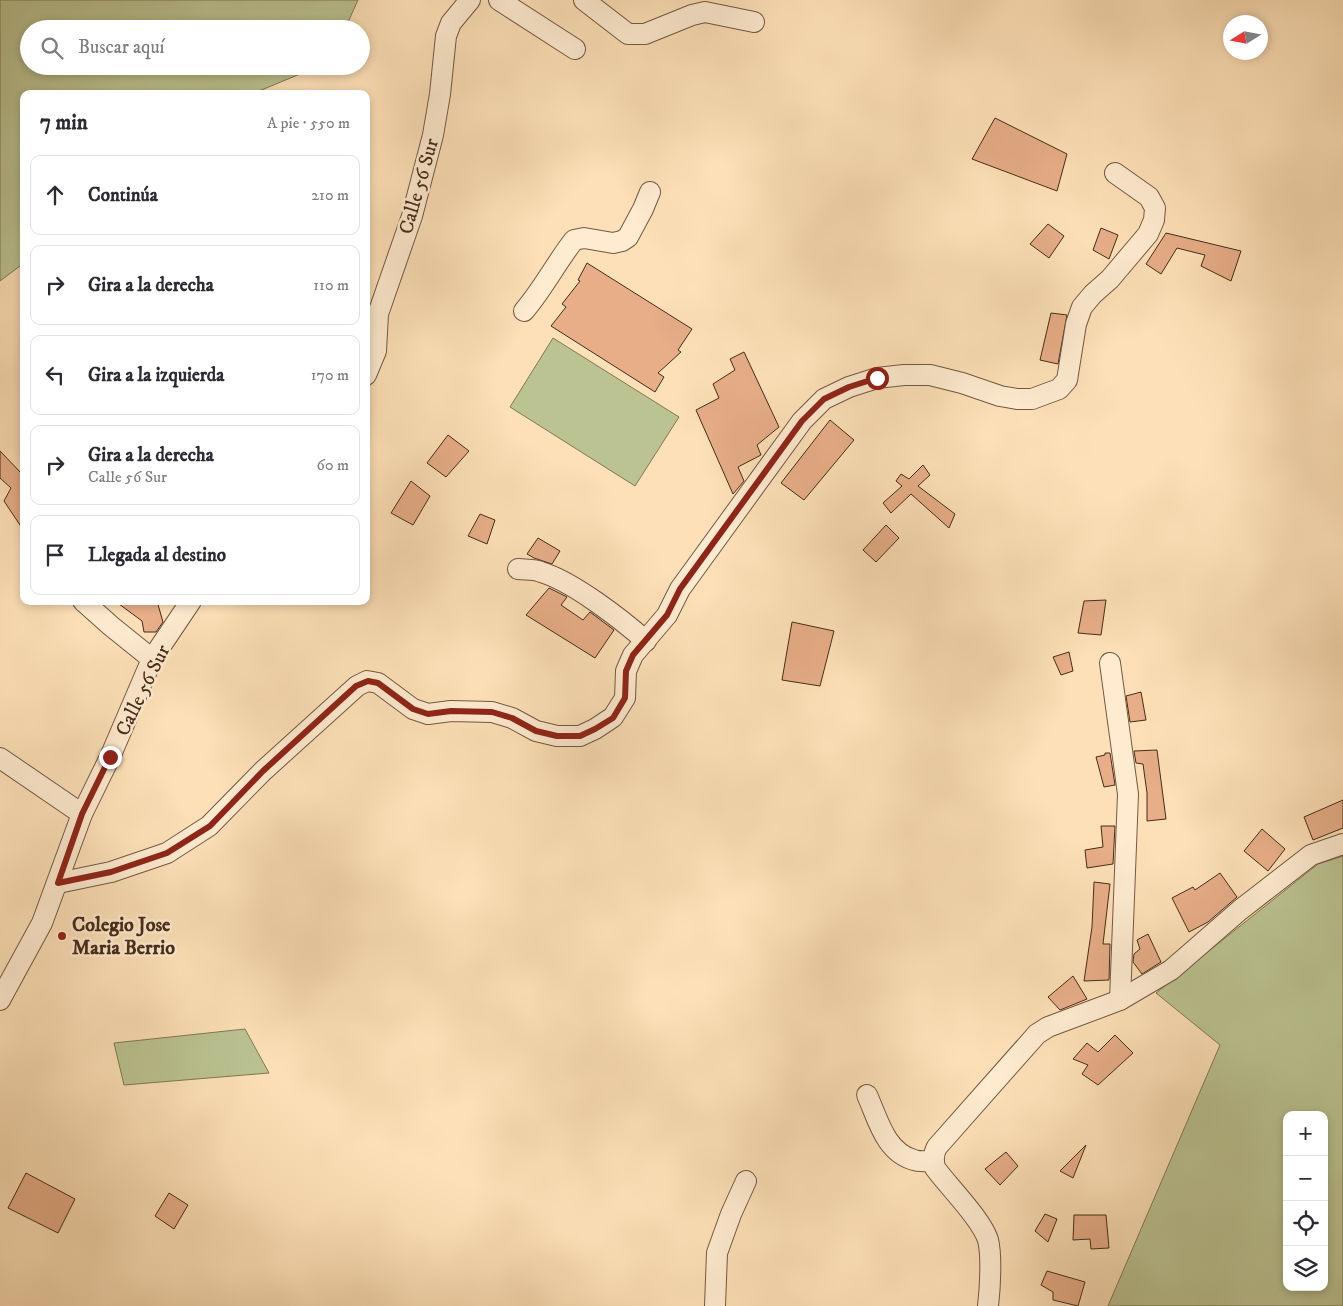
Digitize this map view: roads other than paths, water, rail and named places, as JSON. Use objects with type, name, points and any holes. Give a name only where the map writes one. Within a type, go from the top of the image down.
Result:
[{"type":"street","name":"Calle 56 Sur","points":[[370,365],[376,351],[378,314],[412,216],[433,135],[440,94],[446,36],[451,23],[470,0]]},
{"type":"street","points":[[499,0],[575,49]]},
{"type":"street","points":[[584,0],[628,34],[645,34],[692,15],[705,12],[754,22]]},
{"type":"street","points":[[58,883],[111,872],[167,853],[210,826],[263,771],[356,686],[368,681],[378,683],[413,709],[428,714],[451,711],[492,712],[512,718],[536,731],[557,736],[580,736],[613,718],[625,698],[626,671],[633,655],[667,615],[680,589],[802,421],[824,399],[849,387],[877,378],[904,375],[930,375],[962,383],[1000,396],[1017,399],[1032,399],[1059,389],[1067,380],[1076,324],[1082,307],[1148,234],[1154,220],[1155,208],[1149,198],[1115,173]]},
{"type":"street","points":[[524,311],[574,240],[584,238],[613,243],[628,237],[650,192]]},
{"type":"street","points":[[518,569],[541,571],[570,585],[631,628],[646,641]]},
{"type":"street","points":[[87,605],[152,659]]},
{"type":"street","name":"Calle 56 Sur","points":[[0,1000],[42,923],[82,814],[110,757],[152,659],[188,605]]},
{"type":"street","points":[[1110,663],[1128,794],[1120,1000]]},
{"type":"street","points":[[0,758],[82,814]]},
{"type":"street","points":[[988,1306],[990,1280],[988,1240],[980,1226],[935,1168],[933,1161],[937,1147],[1036,1034],[1048,1027],[1120,1000],[1171,970],[1240,910],[1311,855],[1343,844]]},
{"type":"street","points":[[867,1095],[889,1143],[899,1153],[914,1160],[933,1161]]},
{"type":"street","points":[[715,1306],[717,1253],[731,1214],[746,1181]]},
{"type":"place","name":"Colegio Jose Maria Berrio","points":[[62,936]]}]
